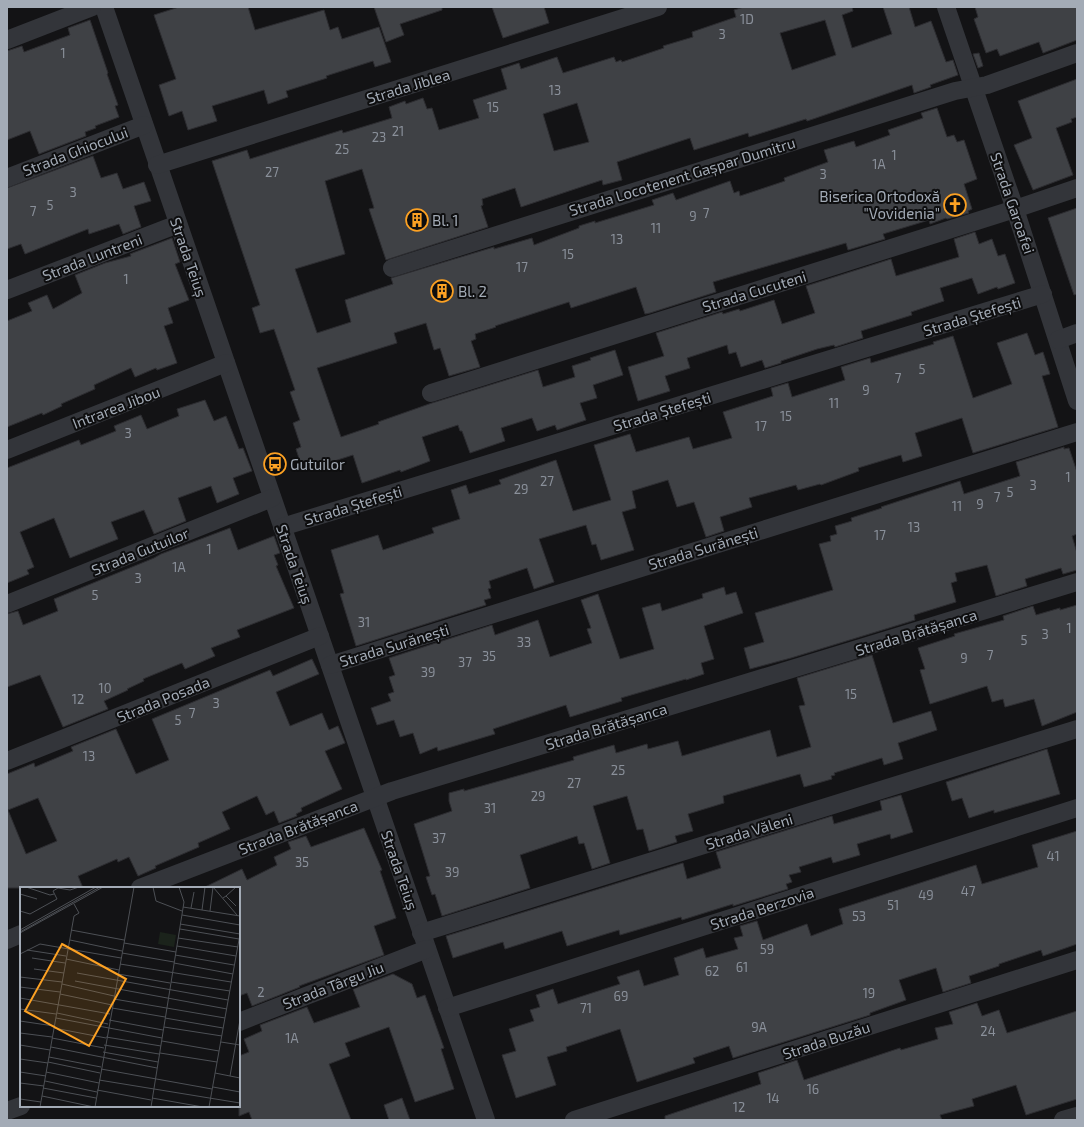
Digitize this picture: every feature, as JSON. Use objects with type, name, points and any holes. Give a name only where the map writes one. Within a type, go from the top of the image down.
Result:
[{"type":"street","points":[[7,40],[92,7]]},
{"type":"street","name":"Strada Teiuș","points":[[104,7],[486,1120]]},
{"type":"street","name":"Strada Jiblea","points":[[157,165],[658,7]]},
{"type":"street","name":"Strada Garoafei","points":[[946,7],[1015,209],[1077,401]]},
{"type":"street","name":"Strada Locotenent Gașpar Dumitru","points":[[392,268],[955,90],[987,85],[1077,53]]},
{"type":"street","name":"Strada Ghiocului","points":[[7,178],[144,125]]},
{"type":"street","name":"Strada Cucuteni","points":[[431,392],[1015,209],[1077,188]]},
{"type":"street","name":"Strada Luntreni","points":[[7,290],[178,224]]},
{"type":"street","name":"Strada Ștefești","points":[[282,527],[1043,294]]},
{"type":"street","points":[[1058,340],[1077,333]]},
{"type":"street","name":"Intrarea Jibou","points":[[7,450],[226,363]]},
{"type":"street","name":"Strada Surănești","points":[[330,665],[1077,432]]},
{"type":"street","name":"Strada Gutuilor","points":[[7,604],[272,498]]},
{"type":"street","name":"Strada Brătășanca","points":[[143,887],[376,797],[1077,582]]},
{"type":"street","name":"Strada Posada","points":[[7,761],[320,636]]},
{"type":"street","name":"Strada Văleni","points":[[424,941],[1077,729]]},
{"type":"street","name":"Strada Berzovia","points":[[447,1008],[1077,808]]},
{"type":"street","points":[[7,940],[20,934]]},
{"type":"street","name":"Strada Târgu Jiu","points":[[240,1022],[424,941]]},
{"type":"street","name":"Strada Buzău","points":[[574,1120],[1077,960]]},
{"type":"street","points":[[7,1111],[20,1106]]},
{"type":"street","points":[[1064,1120],[1077,1116]]},
{"type":"building","points":[[179,7],[248,7],[255,30],[324,10],[330,30],[338,27],[342,39],[379,27],[391,62],[375,67],[373,61],[326,76],[327,78],[286,91],[288,97],[268,104],[264,90],[212,106],[217,121],[188,130],[182,111],[169,116],[159,85],[176,79],[154,15]]},
{"type":"building","points":[[374,7],[442,7],[442,10],[400,24],[404,35],[386,42]]},
{"type":"building","points":[[492,7],[544,7],[549,23],[503,38]]},
{"type":"building","points":[[744,7],[852,7],[853,11],[842,15],[852,48],[892,34],[883,7],[909,7],[915,27],[931,21],[946,62],[953,60],[958,75],[930,85],[931,87],[914,93],[912,85],[807,121],[806,119],[749,137],[748,133],[694,150],[690,138],[617,162],[622,180],[603,185],[602,180],[521,207],[515,188],[482,199],[483,205],[481,206],[488,227],[386,260],[369,209],[374,208],[362,169],[325,181],[345,254],[295,269],[317,333],[351,322],[345,300],[393,284],[391,278],[494,247],[494,249],[532,238],[534,245],[579,228],[579,226],[595,221],[595,223],[654,205],[652,200],[673,193],[676,200],[730,181],[734,193],[739,191],[740,196],[785,181],[784,178],[828,162],[824,150],[854,141],[856,147],[890,135],[888,130],[923,118],[921,113],[937,108],[947,137],[954,135],[957,142],[964,140],[977,179],[964,184],[972,209],[968,211],[969,213],[946,218],[930,224],[929,220],[883,234],[885,239],[848,250],[846,243],[713,282],[716,292],[650,313],[645,314],[636,287],[571,308],[569,302],[475,334],[476,339],[471,341],[480,367],[449,376],[440,348],[434,350],[426,323],[394,333],[397,343],[317,368],[341,437],[432,403],[538,370],[543,387],[575,377],[572,366],[591,360],[590,358],[615,350],[623,375],[593,385],[597,398],[580,403],[586,420],[557,430],[555,425],[537,431],[532,418],[501,428],[505,441],[470,453],[462,431],[460,431],[458,425],[422,437],[430,461],[401,472],[400,470],[362,483],[353,455],[303,471],[296,449],[301,447],[293,423],[300,420],[290,392],[295,390],[274,329],[260,333],[252,308],[260,305],[212,161],[247,150],[250,159],[342,130],[343,133],[392,118],[389,107],[405,101],[406,104],[423,98],[427,109],[432,108],[439,130],[479,118],[473,100],[507,89],[501,69],[519,63],[521,69],[557,57],[563,73],[614,57],[616,62],[621,60],[622,62],[664,48],[663,46],[693,37],[692,32],[736,17],[734,10]],"holes":[[[825,20],[836,55],[792,70],[780,33]],[[577,103],[589,142],[554,151],[543,114]]]},
{"type":"building","points":[[975,7],[1077,7],[1077,40],[1043,53],[1039,42],[1000,56],[997,49],[986,53],[974,19],[978,17]]},
{"type":"building","points":[[90,20],[118,105],[115,106],[119,117],[95,126],[96,128],[85,132],[86,136],[39,154],[30,131],[7,140],[7,51],[22,46],[24,52],[70,35],[68,28]]},
{"type":"building","points":[[979,53],[983,66],[978,68],[973,54]]},
{"type":"building","points":[[1077,79],[1077,117],[1071,119],[1072,122],[1056,128],[1073,175],[1033,190],[1014,145],[1032,138],[1018,101]]},
{"type":"building","points":[[93,156],[101,178],[117,173],[123,189],[144,182],[151,201],[134,206],[141,227],[123,234],[119,224],[89,234],[88,229],[25,254],[21,244],[7,249],[7,188]]},
{"type":"building","points":[[1077,208],[1077,294],[1074,295],[1048,218]]},
{"type":"building","points":[[975,232],[979,244],[992,239],[998,256],[1005,254],[1015,283],[998,289],[997,287],[978,294],[972,278],[940,288],[944,301],[911,312],[912,315],[861,331],[863,338],[835,347],[834,345],[817,349],[765,368],[762,360],[741,367],[736,352],[729,354],[727,345],[687,358],[690,368],[665,376],[670,391],[638,401],[628,367],[664,356],[656,333],[722,312],[723,314],[739,309],[740,311],[774,300],[782,324],[815,313],[806,286],[891,259],[896,276],[959,257],[954,239]]},
{"type":"building","points":[[172,238],[180,262],[175,264],[189,300],[168,308],[173,323],[164,326],[177,363],[157,370],[156,368],[135,377],[131,368],[94,385],[95,389],[61,404],[62,406],[43,415],[42,413],[7,427],[7,321],[32,311],[28,303],[47,295],[53,309],[82,293],[75,275],[105,263],[131,256],[130,254]]},
{"type":"building","points":[[1027,333],[1035,355],[1043,352],[1050,374],[1042,376],[1058,427],[973,453],[962,418],[915,433],[922,456],[903,462],[901,455],[858,468],[859,471],[821,485],[798,490],[796,485],[749,498],[752,507],[720,517],[724,531],[706,537],[694,502],[677,507],[668,480],[632,491],[636,508],[622,512],[634,550],[601,560],[596,544],[592,545],[586,525],[539,539],[554,582],[534,589],[527,568],[489,581],[491,588],[488,589],[491,598],[484,600],[486,605],[356,646],[340,594],[344,593],[331,550],[378,535],[383,550],[434,533],[432,528],[460,519],[451,490],[466,485],[469,494],[501,484],[499,480],[556,460],[573,511],[611,500],[594,445],[630,434],[636,452],[689,437],[693,449],[732,438],[723,412],[773,396],[771,388],[788,383],[792,397],[845,380],[841,367],[870,358],[871,363],[934,344],[933,342],[953,336],[973,398],[1012,384],[997,343]]},
{"type":"building","points":[[205,400],[214,421],[226,416],[239,449],[243,448],[252,471],[233,478],[239,494],[217,503],[211,486],[178,498],[186,521],[154,534],[144,510],[111,522],[118,539],[70,558],[54,518],[20,532],[34,567],[27,570],[29,574],[7,583],[7,468],[79,440],[81,445],[116,431],[114,426],[141,415],[147,429],[179,416],[177,409]]},
{"type":"building","points":[[1064,447],[1064,449],[1069,448],[1077,472],[1077,534],[1072,536],[1077,553],[1077,570],[1063,574],[1061,568],[1025,579],[1027,586],[996,596],[987,565],[955,573],[957,581],[951,583],[956,602],[914,615],[915,620],[750,669],[744,648],[764,642],[755,613],[833,590],[819,544],[831,541],[830,536],[837,534],[835,526],[852,521],[851,518],[882,508],[881,507],[960,481],[964,494],[1020,476],[1016,462]]},
{"type":"building","points":[[230,528],[238,550],[274,536],[280,553],[274,555],[278,565],[276,566],[294,608],[237,630],[240,637],[211,648],[215,656],[185,669],[182,663],[143,679],[144,681],[104,701],[108,709],[63,727],[40,675],[7,687],[7,614],[18,611],[23,625],[58,611],[54,599],[161,554]]},
{"type":"building","points":[[724,587],[726,595],[736,592],[743,613],[704,626],[714,659],[701,663],[704,674],[621,698],[622,701],[570,717],[566,705],[493,729],[495,734],[438,751],[437,747],[420,754],[413,733],[400,737],[394,720],[377,725],[371,708],[391,701],[388,694],[394,692],[389,677],[395,675],[389,658],[492,625],[495,635],[538,620],[550,657],[592,643],[587,629],[591,628],[581,600],[598,594],[620,659],[654,649],[642,608],[660,603],[662,611],[703,598],[702,594]]},
{"type":"building","points":[[1077,605],[1077,712],[1042,726],[1034,699],[1005,707],[1003,699],[992,702],[987,686],[930,704],[920,670],[925,669],[918,648],[955,636],[954,634],[1004,620],[1003,616],[1033,606],[1036,615]]},
{"type":"building","points":[[872,655],[893,723],[931,711],[937,730],[898,743],[903,759],[884,765],[882,758],[834,773],[835,775],[831,776],[832,779],[804,787],[800,774],[723,796],[724,803],[688,814],[693,831],[675,836],[677,842],[649,851],[643,829],[637,830],[627,796],[593,806],[610,863],[592,869],[584,843],[579,844],[577,836],[520,855],[530,888],[442,916],[435,894],[432,895],[426,877],[430,876],[414,824],[452,811],[449,801],[449,793],[464,789],[464,791],[574,760],[573,757],[614,745],[616,753],[647,744],[648,749],[678,741],[682,756],[770,730],[777,757],[811,747],[799,706],[805,705],[797,678]]},
{"type":"building","points":[[312,659],[319,674],[276,692],[290,726],[322,713],[329,730],[338,726],[345,743],[325,751],[342,789],[301,808],[302,811],[296,814],[297,816],[279,823],[274,811],[266,815],[257,796],[222,812],[230,829],[198,843],[199,847],[155,866],[156,868],[138,876],[129,857],[118,862],[117,859],[78,876],[83,887],[7,888],[7,774],[34,763],[35,767],[73,751],[71,747],[116,729],[136,774],[169,760],[152,719],[270,670],[273,676]],"holes":[[[38,798],[57,841],[26,854],[8,810]]]},
{"type":"building","points":[[1047,749],[1060,794],[994,813],[994,810],[969,818],[962,798],[952,801],[946,782]]},
{"type":"building","points":[[901,795],[913,832],[891,839],[890,834],[857,844],[860,855],[833,863],[831,857],[799,867],[801,872],[789,875],[792,882],[786,884],[788,889],[682,920],[681,917],[620,935],[619,930],[567,946],[562,931],[505,949],[503,942],[453,958],[446,936],[683,863],[687,879],[721,868],[716,852],[832,816],[834,824],[882,810],[880,801]]},
{"type":"building","points":[[364,828],[382,870],[380,871],[396,918],[374,926],[384,955],[299,986],[300,987],[252,1006],[247,993],[240,996],[240,887],[205,887],[242,869],[247,880],[277,865],[274,857],[291,849],[288,842],[306,836],[311,847]]},
{"type":"building","points":[[1077,831],[1077,944],[1043,956],[1041,950],[999,964],[999,966],[969,976],[971,983],[943,992],[936,968],[899,980],[906,1000],[870,1013],[870,1015],[733,1058],[729,1046],[693,1058],[695,1063],[637,1082],[620,1029],[566,1047],[567,1051],[547,1057],[556,1085],[516,1098],[502,1055],[516,1051],[509,1029],[534,1021],[530,1010],[540,1007],[536,995],[553,989],[558,1004],[620,984],[617,977],[639,970],[644,986],[679,975],[674,958],[703,948],[706,958],[738,949],[734,938],[743,936],[740,926],[757,921],[763,940],[807,924],[811,936],[843,924],[839,909],[976,865],[982,884],[1038,867],[1032,845]]},
{"type":"building","points":[[393,974],[412,984],[417,998],[425,995],[444,1048],[441,1049],[454,1089],[415,1102],[389,1027],[345,1043],[350,1056],[329,1064],[351,1120],[252,1120],[249,1112],[239,1116],[240,1056],[249,1052],[244,1039],[262,1031],[260,1025],[307,1007],[314,1023],[360,1007],[353,989]]},
{"type":"building","points":[[977,1003],[982,1016],[999,1010],[1007,1033],[1077,1011],[1077,1099],[1026,1115],[1016,1085],[972,1099],[974,1106],[940,1115],[942,1120],[665,1120],[665,1116],[761,1084],[758,1073],[797,1060],[804,1080],[900,1048],[901,1050],[938,1039],[935,1028],[953,1024],[949,1012]]},
{"type":"building","points":[[402,1098],[410,1120],[389,1120],[384,1105]]},
{"type":"place","name":"Biserica Ortodoxă \"Vovidenia\"","points":[[955,205]]},
{"type":"place","name":"Bl. 1","points":[[417,220]]},
{"type":"place","name":"Bl. 2","points":[[442,291]]},
{"type":"place","name":"Gutuilor","points":[[275,464]]}]
